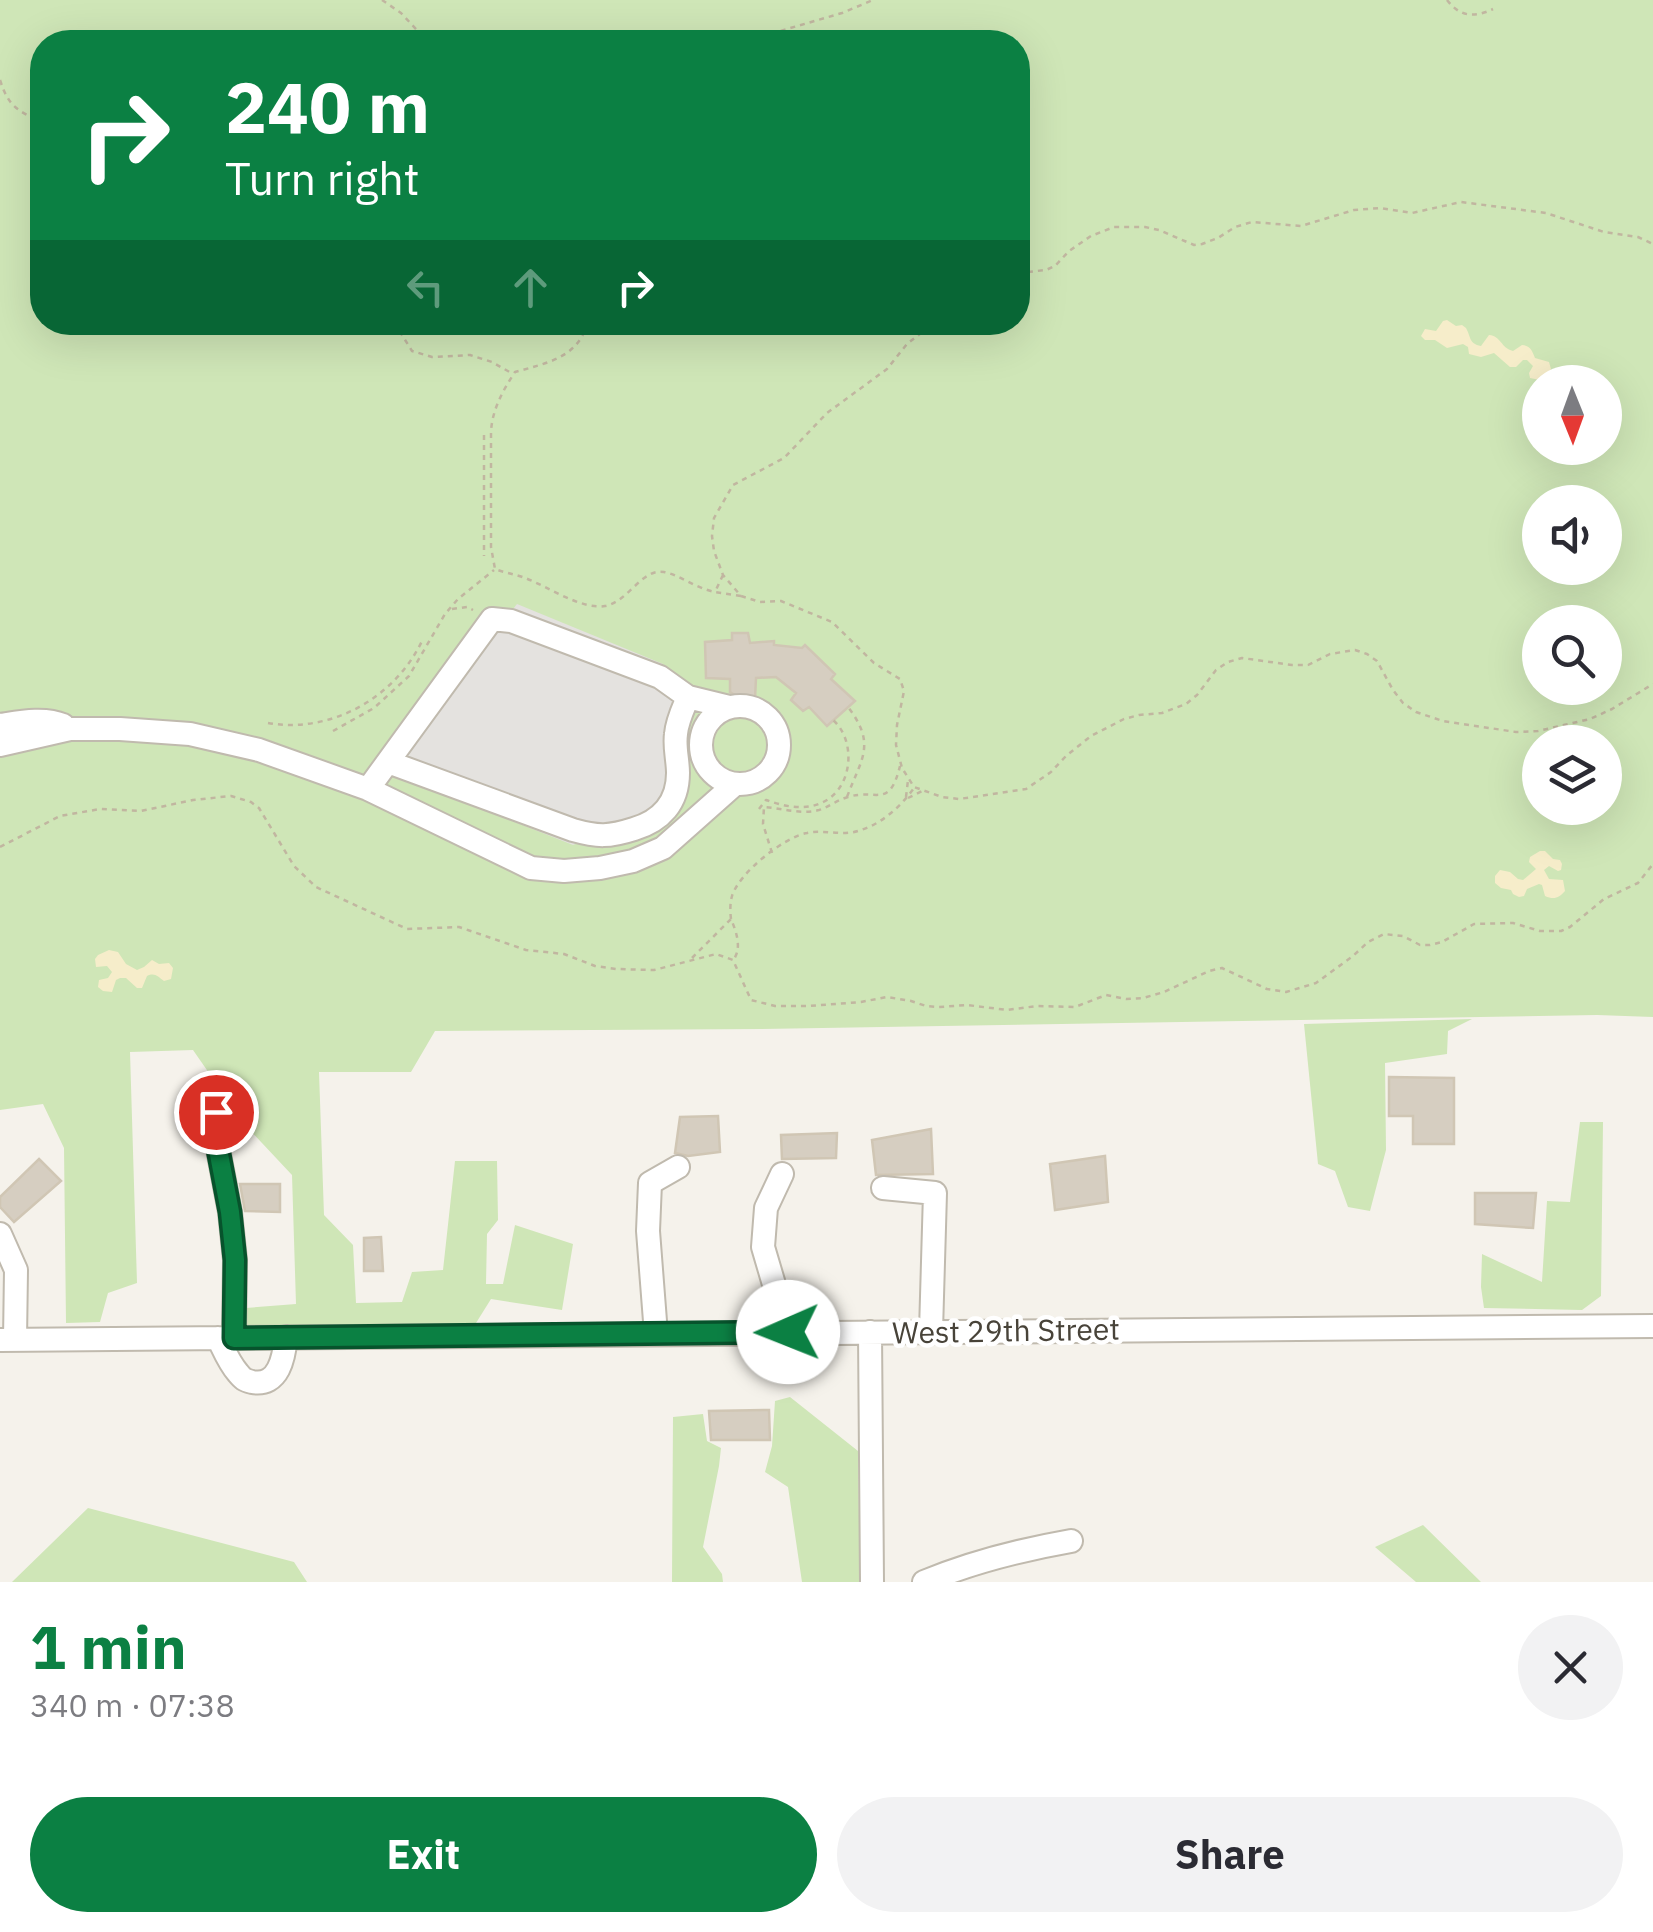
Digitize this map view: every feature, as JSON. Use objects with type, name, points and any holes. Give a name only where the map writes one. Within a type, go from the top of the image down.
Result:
[{"type":"street","points":[[368,788],[492,619],[511,621],[660,677],[688,697],[729,708]]},
{"type":"street","points":[[388,762],[598,837],[644,826],[674,802],[678,776],[675,736],[688,697]]},
{"type":"street","points":[[729,708],[754,708],[774,724],[778,736],[776,762],[759,780],[747,784],[717,778],[703,760],[700,748],[708,722],[729,708]]},
{"type":"street","points":[[0,726],[56,722],[70,729]]},
{"type":"street","points":[[0,746],[70,729],[190,734],[259,750],[368,788],[531,868],[564,871],[632,862],[663,848],[734,784]]},
{"type":"street","points":[[678,776],[710,772]]},
{"type":"street","points":[[216,1112],[213,1123],[235,1260],[226,1338],[237,1372],[244,1380],[265,1382],[280,1366],[286,1337]]},
{"type":"street","points":[[656,1334],[648,1231],[650,1183],[678,1167]]},
{"type":"street","points":[[782,1174],[766,1208],[763,1247],[788,1332]]},
{"type":"street","points":[[883,1188],[935,1193],[931,1331]]},
{"type":"street","points":[[0,1234],[16,1270],[7,1340]]},
{"type":"street","name":"West 29th Street","points":[[7,1340],[1653,1326]]},
{"type":"street","points":[[870,1332],[872,1582]]},
{"type":"street","points":[[924,1582],[956,1568],[1020,1550],[1070,1542]]},
{"type":"path","points":[[382,0],[402,13],[417,30]]},
{"type":"path","points":[[784,30],[873,0]]},
{"type":"path","points":[[1447,0],[1458,13],[1469,16],[1493,9]]},
{"type":"path","points":[[0,80],[10,103],[30,118]]},
{"type":"path","points":[[1030,272],[1056,266],[1080,244],[1114,227],[1159,230],[1194,245],[1209,243],[1252,222],[1301,226],[1354,210],[1380,208],[1412,213],[1461,202],[1546,213],[1653,244]]},
{"type":"path","points":[[402,335],[412,351],[432,356],[470,355],[513,374]]},
{"type":"path","points":[[495,569],[491,546],[492,420],[497,404],[515,372],[557,360],[585,335]]},
{"type":"path","points":[[741,596],[723,575],[712,536],[714,518],[733,485],[784,458],[828,413],[886,369],[917,335]]},
{"type":"path","points":[[484,435],[484,556]]},
{"type":"path","points":[[495,569],[598,607],[618,602],[645,577],[663,572],[715,592],[760,602],[781,601],[832,622],[874,664],[900,679],[904,691],[896,724],[896,745],[901,764],[914,788],[942,797],[1026,789],[1091,736],[1124,719],[1162,713],[1186,704],[1216,670],[1242,658],[1308,665],[1330,654],[1355,650],[1377,661],[1393,690],[1416,712],[1516,732],[1590,719],[1653,684]]},
{"type":"path","points":[[333,731],[374,708],[409,676],[458,598],[495,569]]},
{"type":"path","points":[[715,592],[723,575]]},
{"type":"path","points":[[458,598],[488,626]]},
{"type":"path","points":[[449,610],[467,607]]},
{"type":"path","points":[[268,723],[324,723],[360,708],[396,678],[423,639]]},
{"type":"path","points":[[846,798],[865,751],[860,722],[848,707]]},
{"type":"path","points":[[759,809],[766,800],[802,807],[828,800],[844,780],[848,743],[843,729],[833,720]]},
{"type":"path","points":[[772,853],[762,824],[764,807],[805,812],[857,795],[878,796],[894,785],[901,764]]},
{"type":"path","points":[[906,799],[908,779]]},
{"type":"path","points":[[733,960],[738,945],[731,919],[732,894],[745,875],[803,833],[856,832],[887,816],[914,788]]},
{"type":"path","points":[[906,799],[922,791]]},
{"type":"path","points":[[0,848],[60,816],[100,809],[142,811],[230,796],[259,808],[294,866],[316,887],[407,929],[460,927],[526,950],[564,954],[616,969],[654,970],[716,954],[733,960],[751,1000],[775,1006],[839,1004],[888,997],[926,1006],[967,1005],[1007,1010],[1037,1006],[1075,1008],[1106,995],[1143,998],[1222,968],[1268,989],[1286,992],[1316,983],[1384,934],[1430,946],[1474,924],[1513,923],[1540,931],[1561,931],[1596,904],[1638,883],[1653,864]]},
{"type":"path","points":[[690,961],[731,919]]},
{"type":"green space","points":[[0,0],[1653,0],[1653,1017],[435,1031],[411,1072],[319,1072],[324,1215],[353,1245],[356,1303],[402,1302],[412,1272],[443,1270],[455,1161],[497,1161],[498,1220],[487,1234],[486,1284],[503,1284],[515,1225],[573,1244],[562,1310],[491,1299],[476,1323],[243,1329],[246,1308],[296,1304],[292,1175],[245,1125],[193,1050],[130,1052],[137,1283],[108,1293],[100,1322],[66,1323],[64,1148],[43,1104],[0,1110]]},
{"type":"green space","points":[[1472,1019],[1448,1031],[1447,1054],[1385,1063],[1386,1150],[1370,1211],[1348,1207],[1335,1171],[1318,1164],[1304,1024]]},
{"type":"green space","points":[[1580,1122],[1603,1122],[1601,1296],[1582,1310],[1484,1308],[1482,1254],[1542,1282],[1547,1201],[1570,1202]]},
{"type":"green space","points":[[790,1397],[858,1451],[860,1582],[802,1582],[788,1487],[765,1472],[772,1446],[775,1401]]},
{"type":"green space","points":[[703,1414],[707,1441],[721,1448],[703,1547],[722,1574],[723,1582],[672,1582],[673,1417]]},
{"type":"green space","points":[[88,1508],[294,1562],[307,1582],[12,1582]]},
{"type":"green space","points":[[1423,1525],[1481,1582],[1416,1582],[1375,1547]]},
{"type":"sand","points":[[1443,321],[1462,325],[1474,344],[1481,346],[1489,335],[1513,351],[1527,346],[1535,358],[1550,365],[1532,365],[1523,360],[1510,367],[1494,353],[1481,357],[1469,354],[1463,344],[1447,348],[1421,336],[1425,329],[1436,331]]},
{"type":"sand","points":[[1540,851],[1562,864],[1558,871],[1549,866],[1544,870],[1549,879],[1563,880],[1565,891],[1561,895],[1545,896],[1539,884],[1519,897],[1495,883],[1500,870],[1523,880],[1536,869],[1529,862],[1530,857]]},
{"type":"sand","points":[[109,950],[118,952],[126,964],[137,970],[152,960],[169,963],[173,968],[171,979],[164,981],[150,975],[142,988],[137,988],[126,978],[120,978],[112,992],[103,991],[98,987],[99,980],[108,978],[112,972],[107,966],[96,967],[95,959]]},
{"type":"shaded area","points":[[517,604],[663,664],[674,694],[664,794],[646,814],[573,845],[386,771]]},
{"type":"building","points":[[732,633],[748,633],[750,643],[774,641],[774,645],[802,648],[805,645],[835,674],[831,679],[855,701],[827,726],[809,707],[803,711],[791,700],[796,693],[776,677],[756,678],[755,699],[741,699],[730,692],[730,679],[706,678],[705,642],[732,640]]},
{"type":"building","points":[[1389,1077],[1454,1078],[1454,1144],[1413,1144],[1413,1116],[1389,1116]]},
{"type":"building","points":[[718,1116],[720,1152],[688,1156],[675,1153],[680,1117]]},
{"type":"building","points":[[931,1129],[933,1174],[876,1175],[872,1140]]},
{"type":"building","points":[[837,1133],[836,1158],[782,1159],[781,1135]]},
{"type":"building","points":[[1105,1156],[1108,1202],[1055,1210],[1050,1164]]},
{"type":"building","points":[[39,1159],[61,1181],[14,1222],[0,1207],[0,1197]]},
{"type":"building","points":[[240,1184],[280,1184],[280,1212],[245,1211]]},
{"type":"building","points":[[1475,1193],[1536,1193],[1533,1228],[1475,1224]]},
{"type":"building","points":[[381,1237],[383,1271],[364,1271],[364,1238]]},
{"type":"building","points":[[769,1410],[770,1440],[711,1440],[709,1411]]},
{"type":"route","points":[[216,1112],[213,1123],[235,1260],[234,1338],[788,1332]]}]
